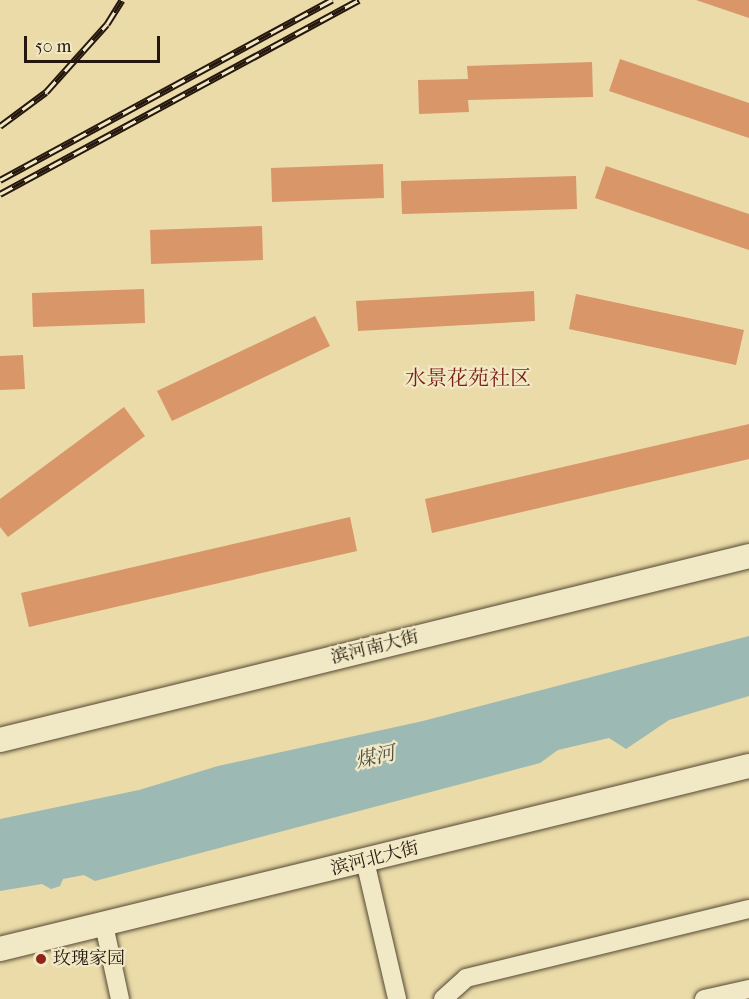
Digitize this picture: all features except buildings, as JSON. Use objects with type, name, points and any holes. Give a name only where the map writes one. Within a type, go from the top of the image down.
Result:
[{"type":"main road","name":"滨河南大街","points":[[0,740],[749,556]]},
{"type":"main road","name":"滨河北大街","points":[[0,949],[749,766]]},
{"type":"street","points":[[365,861],[397,999]]},
{"type":"street","points":[[443,999],[466,978],[749,909]]},
{"type":"street","points":[[104,925],[120,999]]},
{"type":"street","points":[[704,999],[749,989]]},
{"type":"water","name":"煤河","points":[[749,636],[749,696],[669,720],[626,749],[609,738],[558,750],[540,763],[95,881],[84,875],[63,879],[60,886],[51,889],[42,884],[0,891],[0,819],[139,790],[218,766],[423,721]]},
{"type":"railway","points":[[0,126],[46,92],[107,24],[122,0]]},
{"type":"railway","points":[[0,180],[332,0]]},
{"type":"railway","points":[[0,194],[359,0]]},
{"type":"place","name":"玫瑰家园","points":[[41,959]]},
{"type":"district","name":"水景花苑社区","points":[[468,378]]}]
